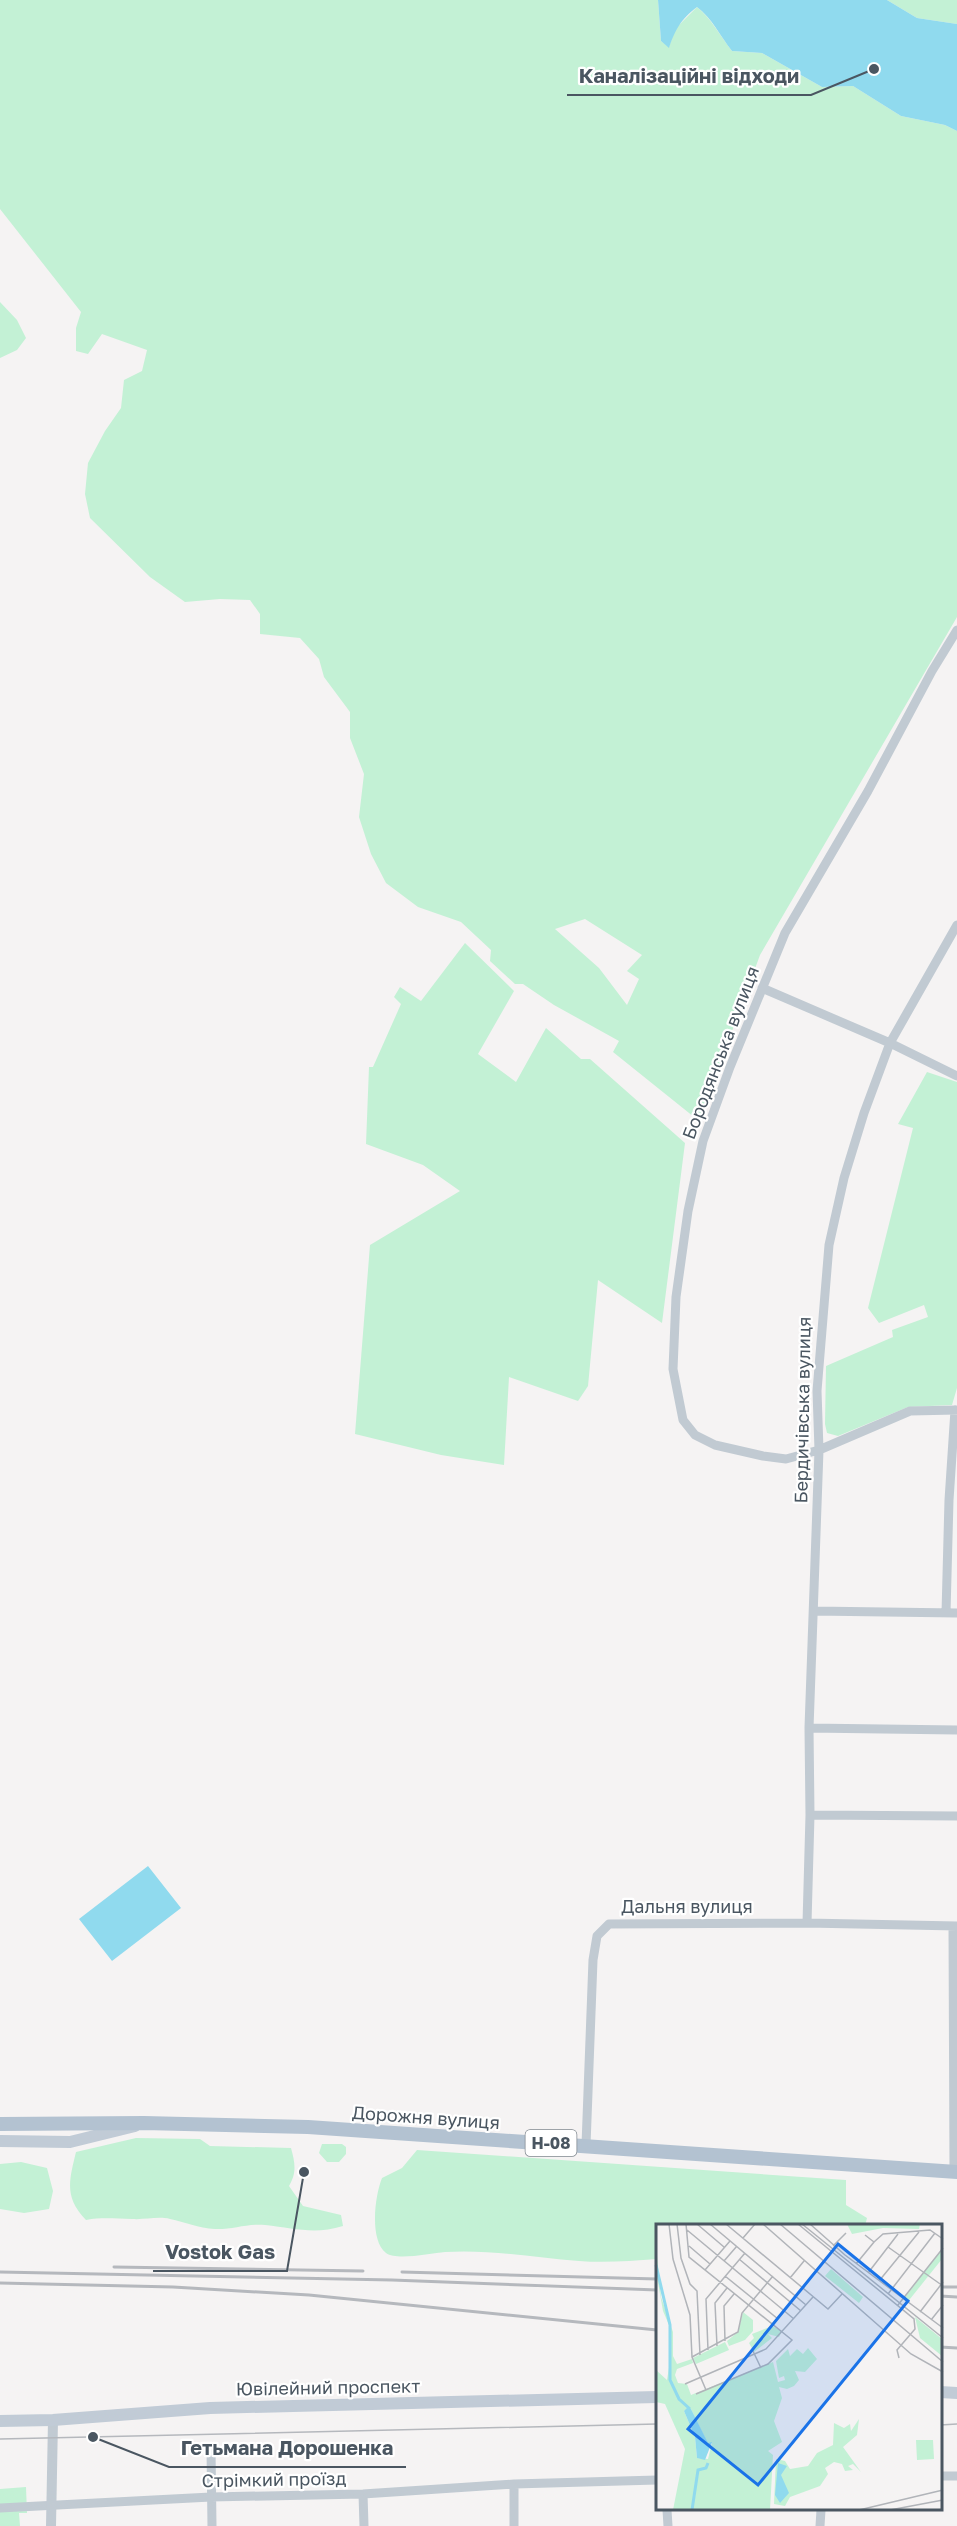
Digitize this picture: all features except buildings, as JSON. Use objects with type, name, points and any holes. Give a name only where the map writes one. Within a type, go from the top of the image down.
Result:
[{"type":"main road","name":"Дорожня вулиця","points":[[0,2124],[144,2123],[309,2127],[955,2172]]},
{"type":"main road","points":[[0,2141],[70,2142],[144,2123]]},
{"type":"main road","points":[[942,2392],[957,2393]]},
{"type":"main road","name":"Ювілейний проспект","points":[[0,2421],[53,2420],[210,2408],[656,2397]]},
{"type":"street","name":"Бородянська вулиця","points":[[956,1410],[910,1410],[819,1450],[786,1459],[733,1449],[707,1442],[695,1435],[683,1420],[673,1369],[676,1297],[688,1211],[703,1141],[785,933],[957,630]]},
{"type":"street","name":"Бердичівська вулиця","points":[[807,1923],[810,1815],[809,1728],[819,1450],[816,1390],[829,1245],[844,1178],[864,1113],[890,1043],[957,925]]},
{"type":"street","points":[[762,988],[890,1043],[957,1076]]},
{"type":"street","points":[[946,1613],[956,1410]]},
{"type":"street","points":[[813,1611],[957,1613]]},
{"type":"street","points":[[809,1728],[957,1730]]},
{"type":"street","points":[[810,1815],[957,1816]]},
{"type":"street","name":"Дальня вулиця","points":[[586,2145],[593,1960],[597,1936],[609,1924],[807,1923],[955,1926]]},
{"type":"street","points":[[955,1926],[955,2172]]},
{"type":"street","points":[[51,2526],[53,2420]]},
{"type":"street","points":[[211,2449],[212,2526]]},
{"type":"street","name":"Стрімкий проїзд","points":[[0,2508],[212,2497],[363,2494],[514,2484],[656,2480]]},
{"type":"street","points":[[514,2484],[514,2526]]},
{"type":"street","points":[[363,2494],[364,2526]]},
{"type":"street","points":[[667,2511],[668,2526]]},
{"type":"street","points":[[820,2526],[821,2511]]},
{"type":"green space","points":[[0,0],[658,0],[661,41],[669,47],[675,29],[697,7],[732,51],[762,53],[822,87],[853,86],[901,116],[945,125],[957,131],[957,617],[760,955],[699,1121],[613,1052],[619,1041],[554,1005],[523,984],[515,984],[490,961],[491,950],[461,922],[418,907],[386,883],[371,854],[359,817],[364,774],[350,738],[350,712],[324,677],[319,659],[300,638],[260,634],[260,614],[250,600],[220,599],[185,602],[150,577],[90,518],[85,494],[88,463],[105,431],[121,408],[124,380],[142,371],[147,350],[102,334],[88,354],[76,351],[76,328],[81,312],[0,209]],"holes":[[[585,919],[642,955],[627,971],[639,979],[627,1005],[599,968],[555,929]]]},
{"type":"green space","points":[[887,0],[957,0],[957,24],[917,18]]},
{"type":"green space","points":[[0,302],[17,320],[26,338],[17,350],[0,358]]},
{"type":"green space","points":[[465,943],[514,991],[478,1054],[516,1082],[546,1028],[581,1059],[590,1059],[685,1143],[662,1323],[598,1280],[588,1386],[578,1401],[509,1377],[504,1465],[441,1455],[355,1434],[370,1245],[460,1191],[423,1165],[366,1144],[369,1067],[373,1067],[401,1004],[394,997],[400,987],[421,1001]]},
{"type":"green space","points":[[927,1072],[957,1082],[957,1388],[952,1405],[908,1407],[838,1436],[827,1433],[825,1424],[826,1366],[893,1337],[892,1330],[928,1317],[924,1305],[879,1323],[868,1308],[913,1128],[898,1124]]},
{"type":"green space","points":[[136,2138],[200,2139],[210,2146],[291,2148],[294,2167],[289,2186],[303,2206],[341,2215],[343,2226],[323,2230],[259,2225],[215,2229],[165,2218],[86,2220],[71,2196],[70,2180],[76,2152]]},
{"type":"green space","points":[[322,2144],[342,2144],[346,2147],[346,2154],[339,2162],[327,2162],[319,2153]]},
{"type":"green space","points":[[417,2150],[846,2180],[846,2205],[867,2218],[866,2224],[656,2224],[656,2259],[588,2262],[462,2251],[398,2256],[386,2253],[381,2247],[375,2228],[375,2217],[382,2178],[402,2168]]},
{"type":"green space","points":[[21,2162],[47,2168],[53,2191],[49,2209],[24,2213],[0,2209],[0,2164]]},
{"type":"green space","points":[[26,2487],[27,2513],[19,2513],[20,2526],[0,2526],[0,2489]]},
{"type":"water","points":[[658,0],[887,0],[917,18],[957,24],[957,131],[945,125],[901,116],[853,86],[822,87],[762,53],[732,51],[712,22],[697,7],[679,25],[669,48],[661,41]]},
{"type":"water","points":[[148,1866],[181,1908],[112,1961],[79,1919]]},
{"type":"tram line","points":[[0,2439],[656,2424]]},
{"type":"tram line","points":[[942,2425],[957,2424]]},
{"type":"railway","points":[[114,2267],[363,2271]]},
{"type":"railway","points":[[0,2272],[392,2280],[656,2290]]},
{"type":"railway","points":[[402,2272],[656,2279]]},
{"type":"railway","points":[[0,2283],[173,2287],[309,2295],[656,2330]]},
{"type":"railway","points":[[942,2287],[957,2287]]},
{"type":"railway","points":[[942,2296],[957,2297]]},
{"type":"railway","points":[[942,2347],[957,2348]]},
{"type":"place","name":"Каналізаційні відходи","points":[[874,69]]},
{"type":"place","name":"Vostok Gas","points":[[304,2172]]},
{"type":"place","name":"Гетьмана Дорошенка","points":[[93,2437]]}]
